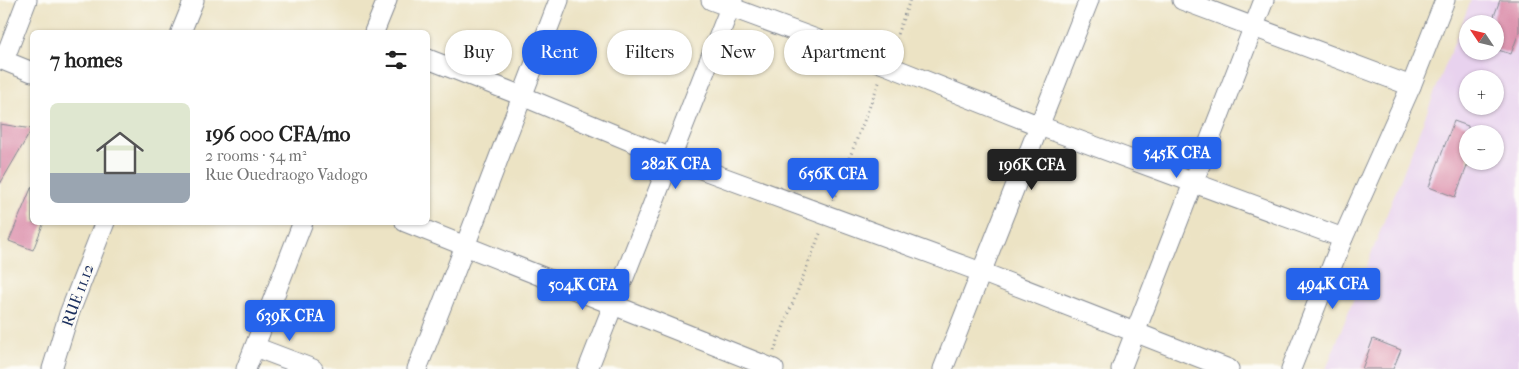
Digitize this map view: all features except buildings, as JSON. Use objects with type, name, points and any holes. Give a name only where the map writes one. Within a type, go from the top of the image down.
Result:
[{"type":"street","points":[[27,0],[2,60],[30,71]]},
{"type":"street","points":[[182,30],[194,0]]},
{"type":"street","points":[[375,30],[387,0]]},
{"type":"street","points":[[416,369],[466,246],[559,0]]},
{"type":"street","points":[[711,0],[731,4],[797,30]]},
{"type":"street","points":[[943,369],[1089,0]]},
{"type":"street","points":[[1182,0],[1411,86]]},
{"type":"street","points":[[1121,369],[1264,0]]},
{"type":"street","points":[[1291,369],[1343,238],[1411,86],[1444,0]]},
{"type":"street","points":[[588,369],[731,4]]},
{"type":"street","points":[[430,61],[522,96],[671,158],[981,272],[1229,369]]},
{"type":"street","points":[[904,72],[1040,126],[1343,238]]},
{"type":"street","name":"RUE 11.12","points":[[52,369],[69,314],[104,225]]},
{"type":"street","points":[[246,369],[302,225]]},
{"type":"street","points":[[413,225],[771,368]]},
{"type":"street","points":[[255,347],[313,369]]},
{"type":"path","points":[[899,30],[910,0]]},
{"type":"path","points":[[771,368],[827,216],[882,75]]},
{"type":"shaded area","points":[[1471,0],[1519,0],[1519,369],[1326,369],[1459,31],[1459,60],[1504,60],[1504,15],[1465,15]]}]
